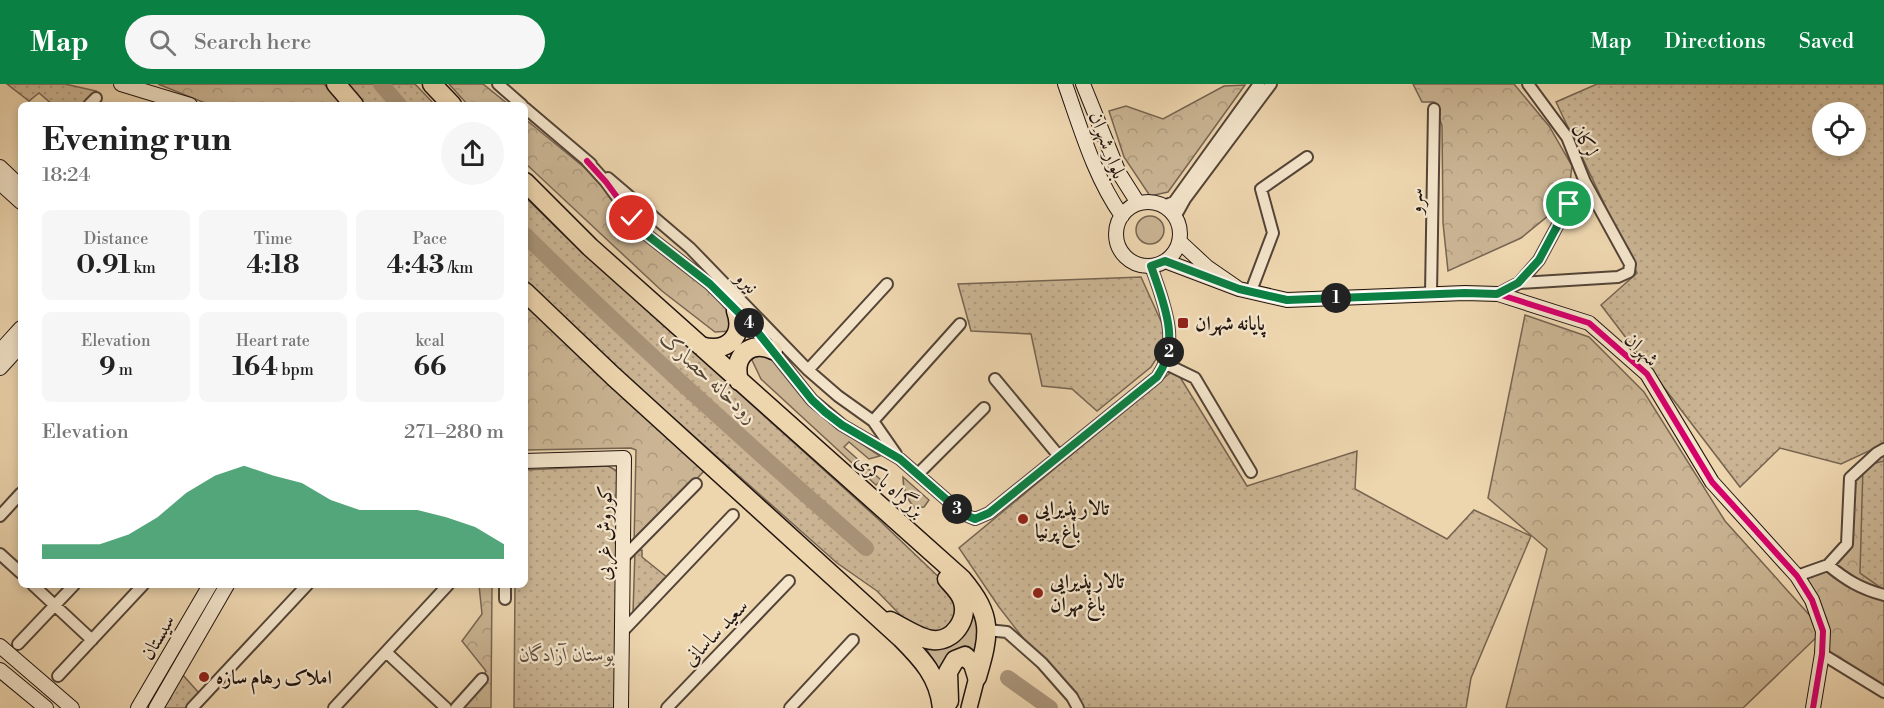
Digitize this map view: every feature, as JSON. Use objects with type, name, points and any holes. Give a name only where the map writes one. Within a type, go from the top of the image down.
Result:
[{"type":"highway","points":[[336,84],[351,102]]},
{"type":"highway","points":[[432,84],[449,102]]},
{"type":"highway","name":"بزرگراه باکری","points":[[528,185],[590,247],[962,579],[982,609],[987,630],[985,650],[977,677]]},
{"type":"highway","points":[[528,295],[595,359],[901,638],[929,669],[938,687],[942,708]]},
{"type":"highway","points":[[701,346],[717,348],[731,341],[739,327],[736,311]]},
{"type":"highway","points":[[739,381],[737,366],[745,352],[759,346],[773,350]]},
{"type":"highway","points":[[873,612],[921,636],[936,640],[952,634],[963,618],[964,605],[961,597],[901,525]]},
{"type":"highway","points":[[947,708],[950,695],[948,672],[955,660],[965,656],[970,660],[977,677]]},
{"type":"main road","points":[[969,708],[977,677]]},
{"type":"street","points":[[122,84],[180,102]]},
{"type":"street","name":"نیرو","points":[[498,84],[519,102]]},
{"type":"street","name":"بلوار شهران","points":[[1065,84],[1096,171],[1107,196],[1122,216]]},
{"type":"street","name":"بلوار شهران","points":[[1083,84],[1119,173],[1138,203]]},
{"type":"street","points":[[1164,206],[1174,201],[1259,84]]},
{"type":"street","points":[[1175,217],[1185,199],[1271,84]]},
{"type":"street","name":"لرکان","points":[[1497,294],[1518,283],[1539,260],[1569,204],[1584,182],[1567,137],[1528,84]]},
{"type":"street","name":"نیرو","points":[[528,109],[672,231],[808,370],[838,396],[873,421],[900,459]]},
{"type":"street","name":"سرو","points":[[1431,294],[1434,109]]},
{"type":"street","points":[[1245,290],[1273,233],[1261,189],[1307,157]]},
{"type":"street","name":"نیرو","points":[[587,161],[613,191],[642,231],[702,276],[773,350],[812,400],[842,425],[900,459],[963,514],[975,519],[989,513],[1059,456]]},
{"type":"street","points":[[0,167],[18,182]]},
{"type":"street","points":[[1518,283],[1618,276],[1629,272],[1630,264],[1584,182]]},
{"type":"street","points":[[0,183],[18,199]]},
{"type":"street","points":[[1138,203],[1156,203],[1164,206],[1175,217],[1180,231],[1179,241],[1171,256],[1151,266],[1131,261],[1118,245],[1116,235],[1122,216],[1138,203]]},
{"type":"street","points":[[660,245],[662,235],[672,231]]},
{"type":"street","points":[[1179,241],[1207,267],[1245,290]]},
{"type":"street","points":[[1165,261],[1245,290]]},
{"type":"street","points":[[995,379],[1059,456],[1157,377],[1166,364],[1170,345],[1167,315],[1151,266]]},
{"type":"street","points":[[808,370],[886,285]]},
{"type":"street","name":"شهران","points":[[1245,290],[1287,300],[1431,294],[1497,294],[1589,323],[1647,374],[1712,482],[1797,576],[1812,600],[1823,631],[1822,654],[1813,708]]},
{"type":"street","points":[[873,421],[960,324]]},
{"type":"street","points":[[0,351],[18,331]]},
{"type":"street","points":[[0,368],[18,348]]},
{"type":"street","points":[[1166,364],[1195,378],[1251,472]]},
{"type":"street","points":[[825,412],[833,409],[838,396]]},
{"type":"street","points":[[918,474],[984,408]]},
{"type":"street","points":[[1797,576],[1828,565],[1847,544],[1850,478],[1876,453],[1884,449]]},
{"type":"street","name":"کوروش غربی","points":[[528,461],[624,458],[621,708]]},
{"type":"street","points":[[623,558],[696,484]]},
{"type":"street","points":[[0,516],[18,496]]},
{"type":"street","points":[[622,632],[734,515]]},
{"type":"street","points":[[0,554],[18,570]]},
{"type":"street","points":[[1828,565],[1865,590],[1884,595]]},
{"type":"street","name":"سعید ساسانی","points":[[667,708],[789,581]]},
{"type":"street","points":[[36,588],[92,640]]},
{"type":"street","points":[[18,644],[71,588]]},
{"type":"street","points":[[58,676],[140,588]]},
{"type":"street","name":"سیستان","points":[[138,708],[208,588]]},
{"type":"street","name":"سیستان","points":[[156,708],[225,588]]},
{"type":"street","points":[[192,708],[304,588]]},
{"type":"street","points":[[334,708],[441,588]]},
{"type":"street","points":[[505,588],[505,599]]},
{"type":"street","points":[[987,630],[1007,632],[1042,663],[1072,697],[1078,708]]},
{"type":"street","points":[[790,708],[853,640]]},
{"type":"street","points":[[0,646],[72,708]]},
{"type":"street","points":[[386,652],[446,708]]},
{"type":"street","points":[[1822,654],[1884,692]]},
{"type":"street","points":[[0,670],[46,708]]},
{"type":"street","points":[[456,708],[482,679]]},
{"type":"green space","points":[[7,84],[65,84],[96,91],[87,102],[50,102],[39,93],[29,101]]},
{"type":"green space","points":[[158,84],[324,84],[339,102],[203,102]]},
{"type":"green space","points":[[347,84],[415,84],[432,102],[362,102]]},
{"type":"green space","points":[[449,84],[483,84],[505,102],[465,102]]},
{"type":"green space","points":[[1413,84],[1514,84],[1549,126],[1572,166],[1565,202],[1521,238],[1448,271],[1443,223],[1442,126],[1434,102],[1422,102]]},
{"type":"green space","points":[[1597,84],[1884,84],[1884,444],[1841,464],[1780,448],[1740,487],[1601,305],[1637,273],[1556,102]]},
{"type":"green space","points":[[1245,85],[1168,192],[1150,196],[1124,157],[1109,111],[1126,106],[1163,119],[1224,86]]},
{"type":"green space","points":[[528,121],[585,168],[705,285],[733,317],[731,331],[715,332],[662,291],[528,166]]},
{"type":"green space","points":[[528,200],[877,518],[946,584],[962,609],[943,636],[912,627],[877,591],[837,563],[626,376],[528,282]]},
{"type":"green space","points":[[1150,216],[1160,220],[1164,230],[1160,240],[1150,244],[1140,240],[1136,230],[1140,220]]},
{"type":"green space","points":[[1141,277],[1169,339],[1151,367],[1097,411],[1072,389],[1042,386],[1031,334],[971,331],[958,284]]},
{"type":"green space","points":[[528,308],[704,471],[634,545],[636,450],[631,448],[528,450]]},
{"type":"green space","points":[[1525,315],[1589,337],[1644,392],[1725,521],[1822,629],[1797,576],[1828,565],[1847,545],[1850,478],[1884,449],[1884,692],[1822,654],[1823,631],[1743,708],[1506,708],[1547,549],[1488,498]]},
{"type":"green space","points":[[770,355],[812,407],[880,456],[869,459],[849,442],[844,447],[881,480],[876,485],[761,379],[750,356]]},
{"type":"green space","points":[[1175,369],[1247,486],[1357,451],[1355,489],[1447,539],[1474,510],[1531,536],[1471,678],[1466,708],[1077,708],[999,607],[959,548]]},
{"type":"green space","points":[[1884,461],[1884,590],[1860,573],[1863,466]]},
{"type":"green space","name":"بوستان آزادگان","points":[[608,466],[617,471],[615,708],[514,708],[515,588],[528,588],[528,470]]},
{"type":"green space","points":[[903,477],[929,500],[924,507],[915,508],[912,505],[906,494]]},
{"type":"green space","points":[[642,550],[642,557],[668,578],[633,613],[635,551]]},
{"type":"green space","points":[[479,588],[492,588],[491,708],[464,708],[486,671],[462,641],[482,614]]},
{"type":"green space","points":[[967,601],[978,613],[977,652],[956,649],[946,663],[943,677],[924,645]]},
{"type":"green space","points":[[182,674],[199,693],[185,708],[163,708]]},
{"type":"waterway","name":"رودخانه حصارک","points":[[381,84],[396,102]]},
{"type":"waterway","name":"رودخانه حصارک","points":[[528,238],[693,394],[866,548]]},
{"type":"waterway","name":"رودخانه حصارک","points":[[1008,678],[1050,708]]},
{"type":"cycle path","points":[[587,161],[606,182],[642,231],[710,284],[755,329],[812,400],[842,425],[900,459],[963,514],[975,519],[989,513],[1157,377],[1164,364],[1169,336],[1165,308],[1151,266]]},
{"type":"cycle path","points":[[1239,289],[1287,300],[1465,293],[1498,294],[1589,323],[1647,374],[1712,482],[1797,576],[1812,600],[1823,631],[1822,654],[1813,708]]},
{"type":"place","name":"پایانه شهران","points":[[1183,323]]},
{"type":"place","name":"تالار پذیرایی باغ پرنیا","points":[[1023,519]]},
{"type":"place","name":"تالار پذیرایی باغ مهران","points":[[1038,593]]},
{"type":"place","name":"املاک رهام سازه","points":[[204,677]]},
{"type":"route","points":[[632,218],[642,231],[710,284],[755,329],[812,400],[825,412],[842,425],[900,459],[963,514],[975,519],[989,513],[1157,377],[1166,364],[1170,345],[1167,315],[1151,266],[1165,261],[1239,289],[1287,300],[1465,293],[1497,294],[1518,283],[1539,260],[1569,204]]}]
